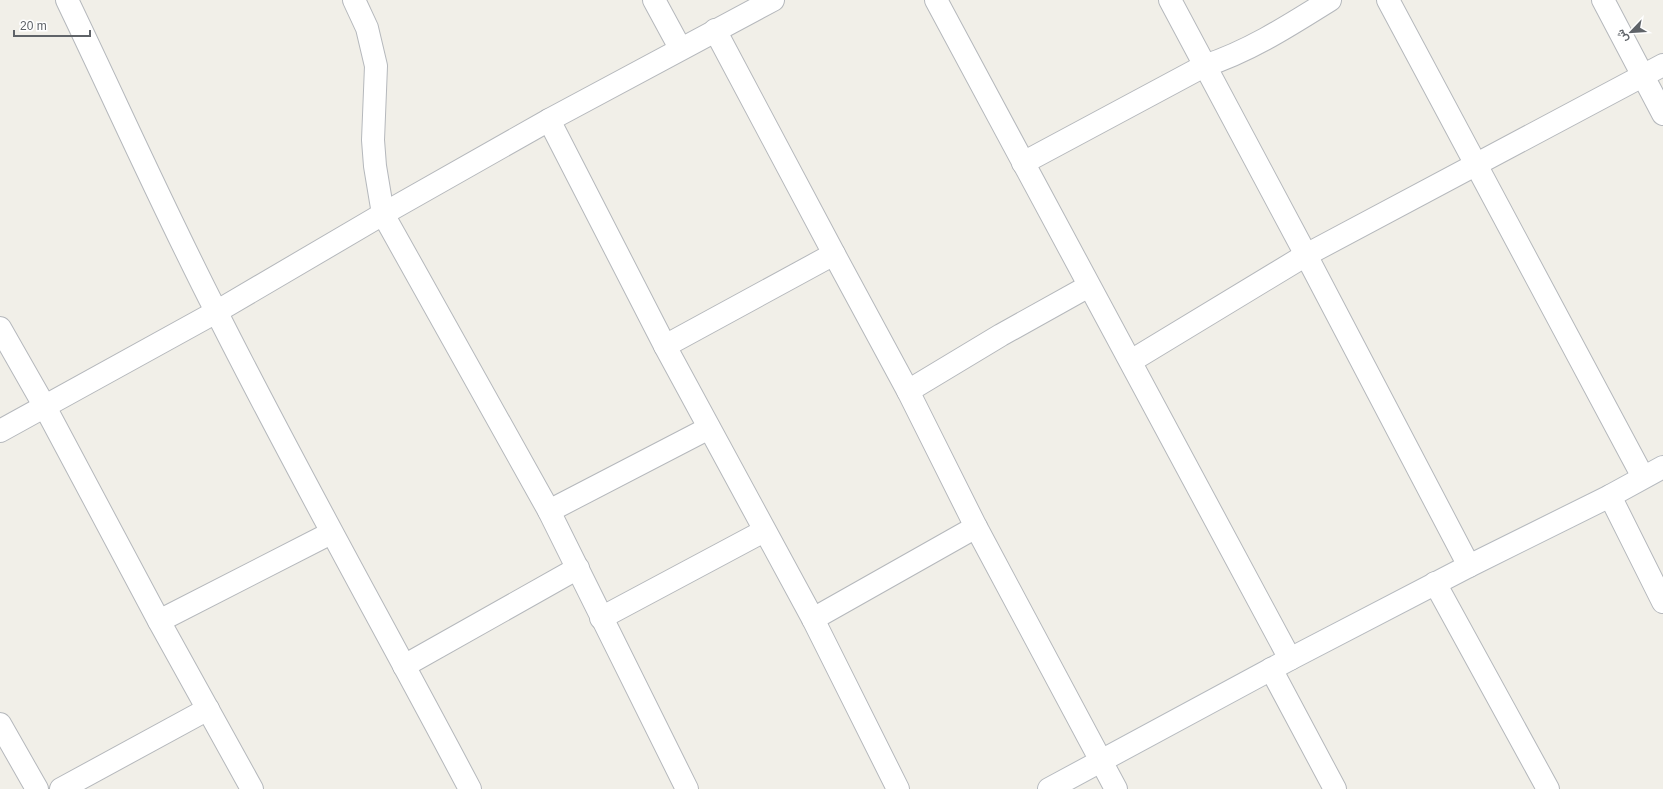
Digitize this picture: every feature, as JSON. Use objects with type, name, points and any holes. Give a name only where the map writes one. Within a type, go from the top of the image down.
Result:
[{"type":"street","points":[[67,0],[216,312],[331,533],[470,789]]},
{"type":"street","points":[[354,0],[367,28],[376,66],[373,140],[375,166],[383,214],[549,510],[687,789]]},
{"type":"street","points":[[654,0],[680,48]]},
{"type":"street","points":[[0,432],[216,312],[383,214],[549,120],[680,48],[773,0]]},
{"type":"street","points":[[936,0],[1290,659]]},
{"type":"street","points":[[1170,0],[1469,566]]},
{"type":"street","points":[[1023,163],[1204,66],[1226,59],[1260,43],[1330,0]]},
{"type":"street","points":[[1388,0],[1643,477]]},
{"type":"street","points":[[1603,0],[1663,114]]},
{"type":"street","points":[[715,30],[908,391],[976,527],[1116,789]]},
{"type":"street","points":[[1131,361],[1306,255],[1476,163],[1643,77],[1663,65]]},
{"type":"street","points":[[549,120],[665,346],[813,619],[898,789]]},
{"type":"street","points":[[665,346],[834,254]]},
{"type":"street","points":[[908,391],[1002,335],[1089,286]]},
{"type":"street","points":[[0,328],[45,407],[159,621],[252,789]]},
{"type":"street","points":[[549,510],[709,428]]},
{"type":"street","points":[[1049,789],[1270,669],[1435,583],[1610,496],[1663,467]]},
{"type":"street","points":[[1610,496],[1663,602]]},
{"type":"street","points":[[813,619],[976,527]]},
{"type":"street","points":[[602,618],[764,531]]},
{"type":"street","points":[[159,621],[331,533]]},
{"type":"street","points":[[404,666],[578,568]]},
{"type":"street","points":[[1435,583],[1548,789]]},
{"type":"street","points":[[1270,669],[1335,789]]},
{"type":"street","points":[[61,789],[208,709]]},
{"type":"street","points":[[0,724],[37,789]]}]
